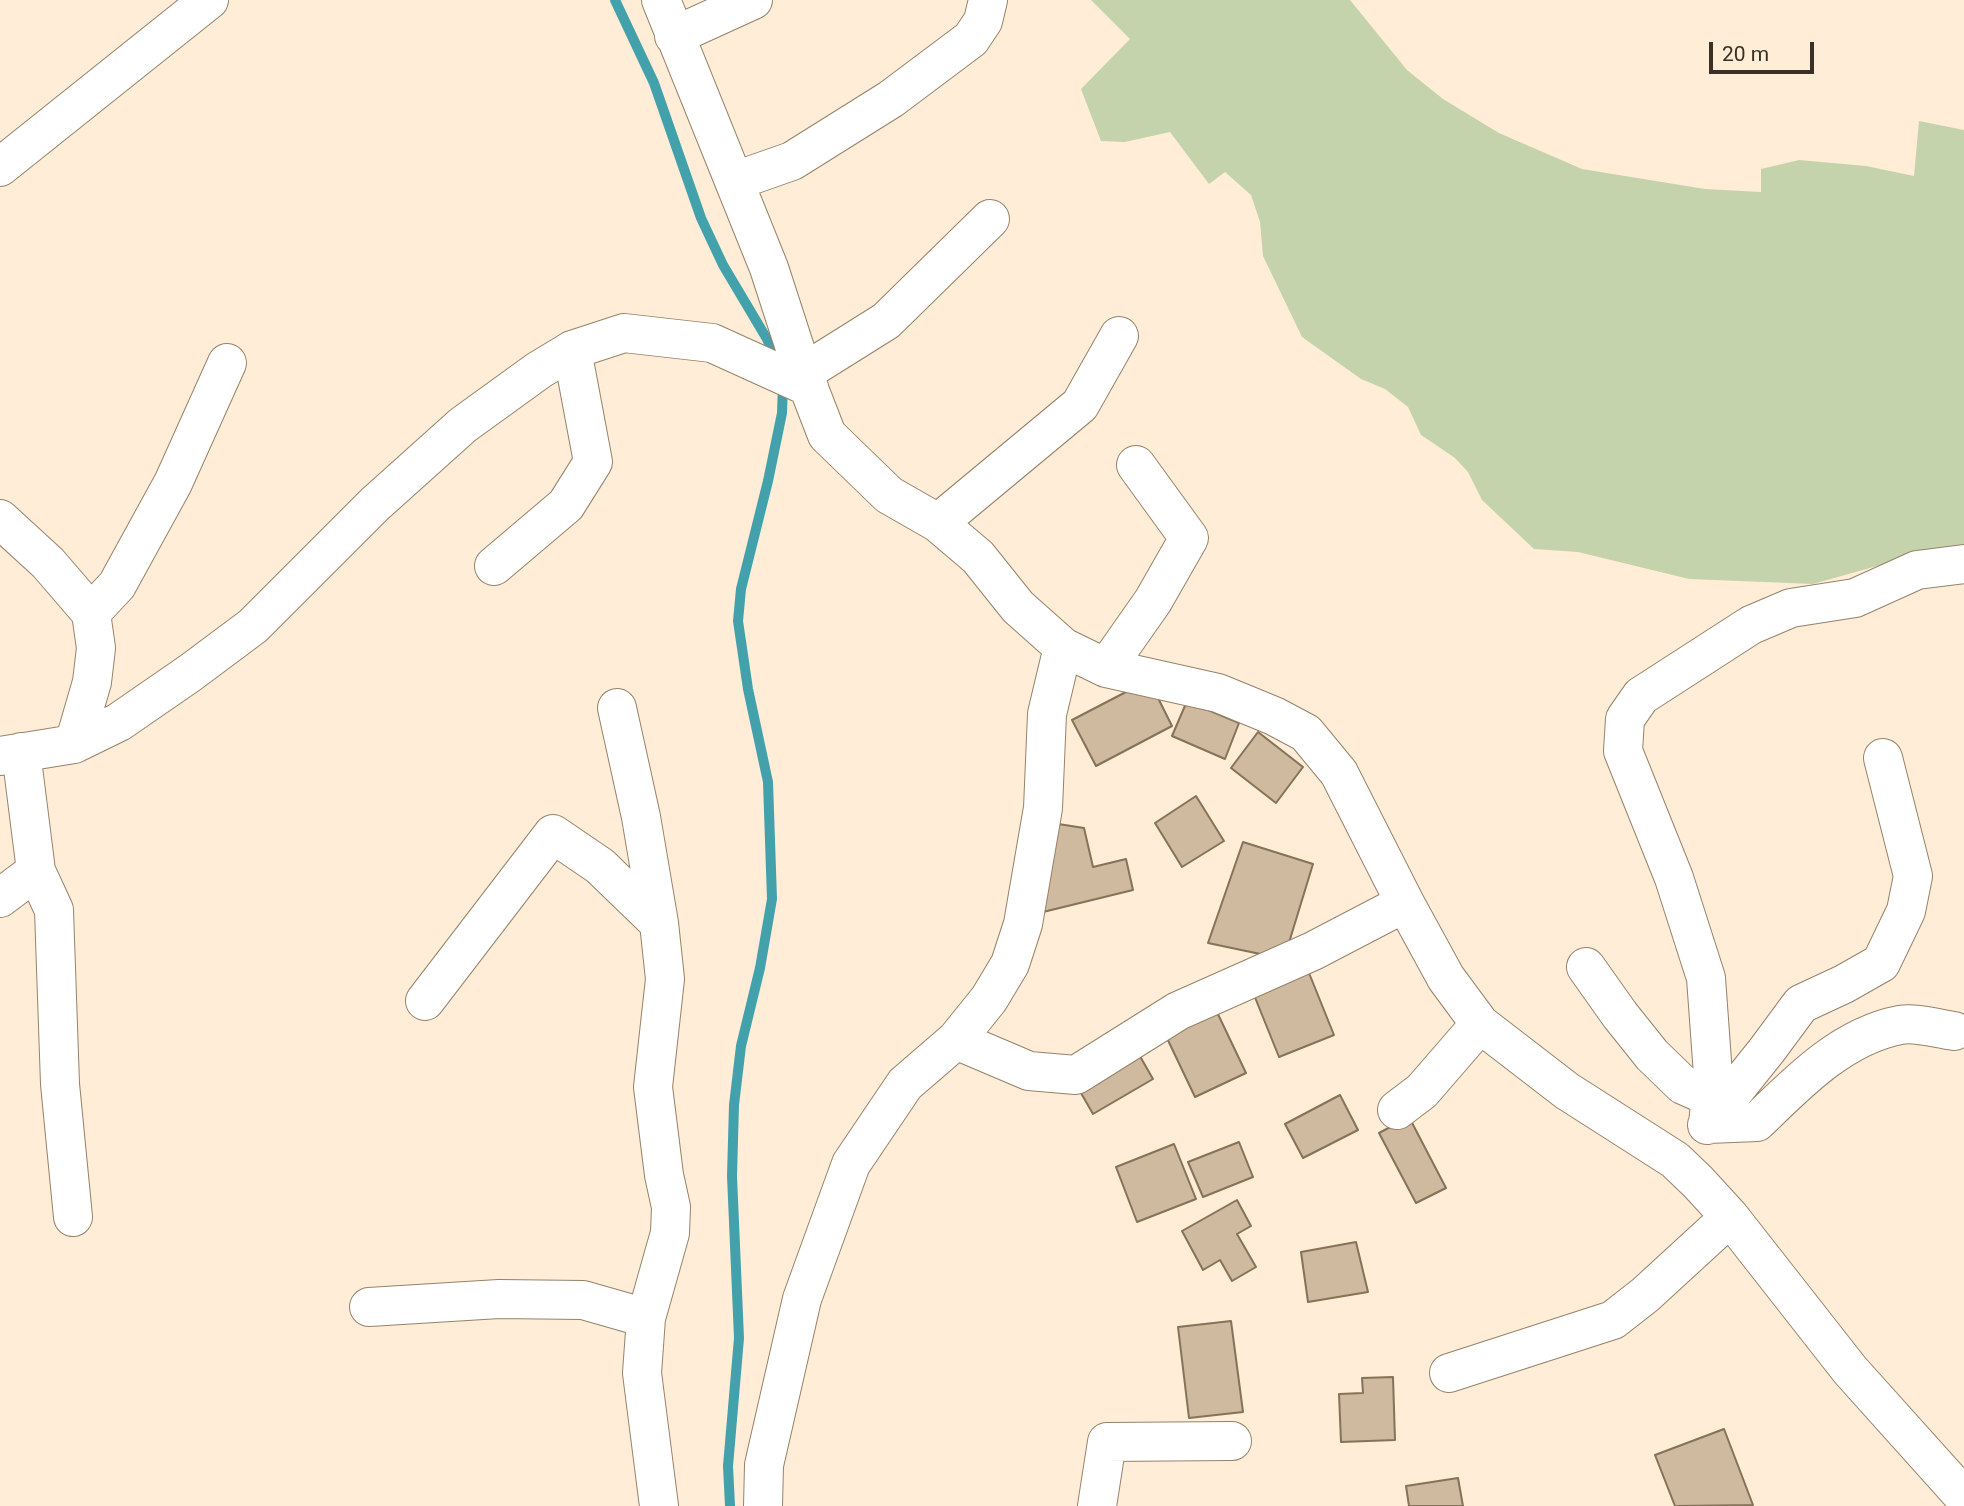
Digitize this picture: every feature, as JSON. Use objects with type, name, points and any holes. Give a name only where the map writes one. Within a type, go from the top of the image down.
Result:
[{"type":"street","points":[[0,167],[209,0]]},
{"type":"street","points":[[661,0],[769,268],[827,435],[889,495],[938,523],[978,557],[1018,607],[1063,647],[1107,668],[1218,693],[1274,716],[1306,733],[1339,773],[1446,978],[1480,1024],[1567,1091],[1675,1160],[1730,1217],[1850,1370],[1964,1497]]},
{"type":"street","points":[[674,36],[753,0]]},
{"type":"street","points":[[735,181],[792,161],[891,99],[971,39],[983,22],[988,0]]},
{"type":"street","points":[[806,380],[886,321],[990,219]]},
{"type":"street","points":[[73,1217],[60,1084],[54,910],[36,871],[10,754],[74,744],[129,715],[190,673],[253,625],[375,504],[463,425],[539,370],[572,350],[624,332],[712,343],[806,380]]},
{"type":"street","points":[[938,523],[1080,405],[1119,337]]},
{"type":"street","points":[[494,566],[566,505],[593,461],[572,350]]},
{"type":"street","points":[[91,613],[117,585],[167,495],[227,363]]},
{"type":"street","points":[[1107,668],[1153,601],[1189,538],[1136,465]]},
{"type":"street","points":[[0,519],[48,563],[91,613],[96,648],[93,671],[74,744]]},
{"type":"street","points":[[1709,1110],[1713,1075],[1706,978],[1674,878],[1623,751],[1625,719],[1642,696],[1751,625],[1791,608],[1855,598],[1917,570],[1964,564]]},
{"type":"street","points":[[763,1506],[764,1465],[802,1299],[851,1164],[905,1084],[956,1040],[989,999],[1010,964],[1023,924],[1043,808],[1047,714],[1063,647]]},
{"type":"street","points":[[617,708],[641,817],[659,923],[665,979],[653,1087],[664,1175],[671,1207],[670,1233],[646,1318],[642,1373],[659,1506]]},
{"type":"street","points":[[1675,1160],[1709,1110],[1767,1051],[1801,1004],[1881,964],[1906,911],[1913,876],[1883,758]]},
{"type":"street","points":[[425,1001],[553,834],[600,866],[659,923]]},
{"type":"street","points":[[0,898],[36,871]]},
{"type":"street","points":[[956,1040],[1030,1072],[1076,1075],[1178,1011],[1313,951],[1405,903]]},
{"type":"street","points":[[1586,967],[1653,1055],[1709,1110],[1757,1122],[1802,1078],[1856,1040],[1902,1024],[1954,1031]]},
{"type":"street","points":[[1397,1110],[1422,1091],[1480,1024]]},
{"type":"street","points":[[1449,1373],[1613,1320],[1645,1295],[1730,1217]]},
{"type":"street","points":[[369,1307],[499,1299],[583,1300],[646,1318]]},
{"type":"street","points":[[1097,1506],[1107,1442],[1232,1441]]},
{"type":"green space","points":[[1091,0],[1350,0],[1407,70],[1443,99],[1499,133],[1582,169],[1705,189],[1761,192],[1761,169],[1799,160],[1866,166],[1914,176],[1919,121],[1964,130],[1964,546],[1916,555],[1813,584],[1689,579],[1578,552],[1534,549],[1482,500],[1468,472],[1455,458],[1421,435],[1408,407],[1385,389],[1361,379],[1302,337],[1263,256],[1260,222],[1251,195],[1225,172],[1209,184],[1170,132],[1125,142],[1101,141],[1081,89],[1130,39]]},
{"type":"building","points":[[1149,680],[1172,726],[1096,766],[1072,720]]},
{"type":"building","points":[[1187,701],[1239,723],[1225,759],[1172,736]]},
{"type":"building","points":[[1258,732],[1303,767],[1276,803],[1231,768]]},
{"type":"building","points":[[1196,796],[1224,841],[1182,867],[1155,823]]},
{"type":"building","points":[[1052,823],[1084,828],[1093,867],[1126,859],[1133,890],[1039,913]]},
{"type":"building","points":[[1243,842],[1313,864],[1284,959],[1208,943]]},
{"type":"building","points":[[1307,968],[1334,1035],[1279,1057],[1252,990]]},
{"type":"building","points":[[1216,1010],[1246,1073],[1195,1097],[1165,1034]]},
{"type":"building","points":[[1137,1051],[1153,1079],[1093,1114],[1077,1086]]},
{"type":"building","points":[[1340,1095],[1358,1130],[1303,1158],[1285,1124]]},
{"type":"building","points":[[1409,1117],[1446,1188],[1416,1203],[1379,1133]]},
{"type":"building","points":[[1239,1142],[1253,1177],[1203,1197],[1188,1162]]},
{"type":"building","points":[[1174,1144],[1196,1199],[1137,1222],[1116,1167]]},
{"type":"building","points":[[1237,1200],[1251,1226],[1237,1234],[1256,1267],[1232,1281],[1220,1260],[1203,1270],[1182,1231]]},
{"type":"building","points":[[1356,1242],[1368,1292],[1308,1302],[1301,1252]]},
{"type":"building","points":[[1231,1321],[1243,1412],[1189,1418],[1178,1327]]},
{"type":"building","points":[[1393,1377],[1395,1440],[1341,1442],[1339,1394],[1363,1393],[1362,1378]]},
{"type":"building","points":[[1724,1429],[1753,1505],[1675,1506],[1655,1455]]},
{"type":"building","points":[[1458,1478],[1463,1506],[1409,1506],[1406,1486]]},
{"type":"waterway","points":[[615,0],[654,83],[701,218],[723,265],[767,339],[777,362]]},
{"type":"waterway","points":[[730,1506],[728,1466],[739,1338],[732,1176],[734,1105],[741,1046],[760,968],[772,899],[768,782],[748,689],[738,621],[741,589],[782,413],[783,384]]}]
